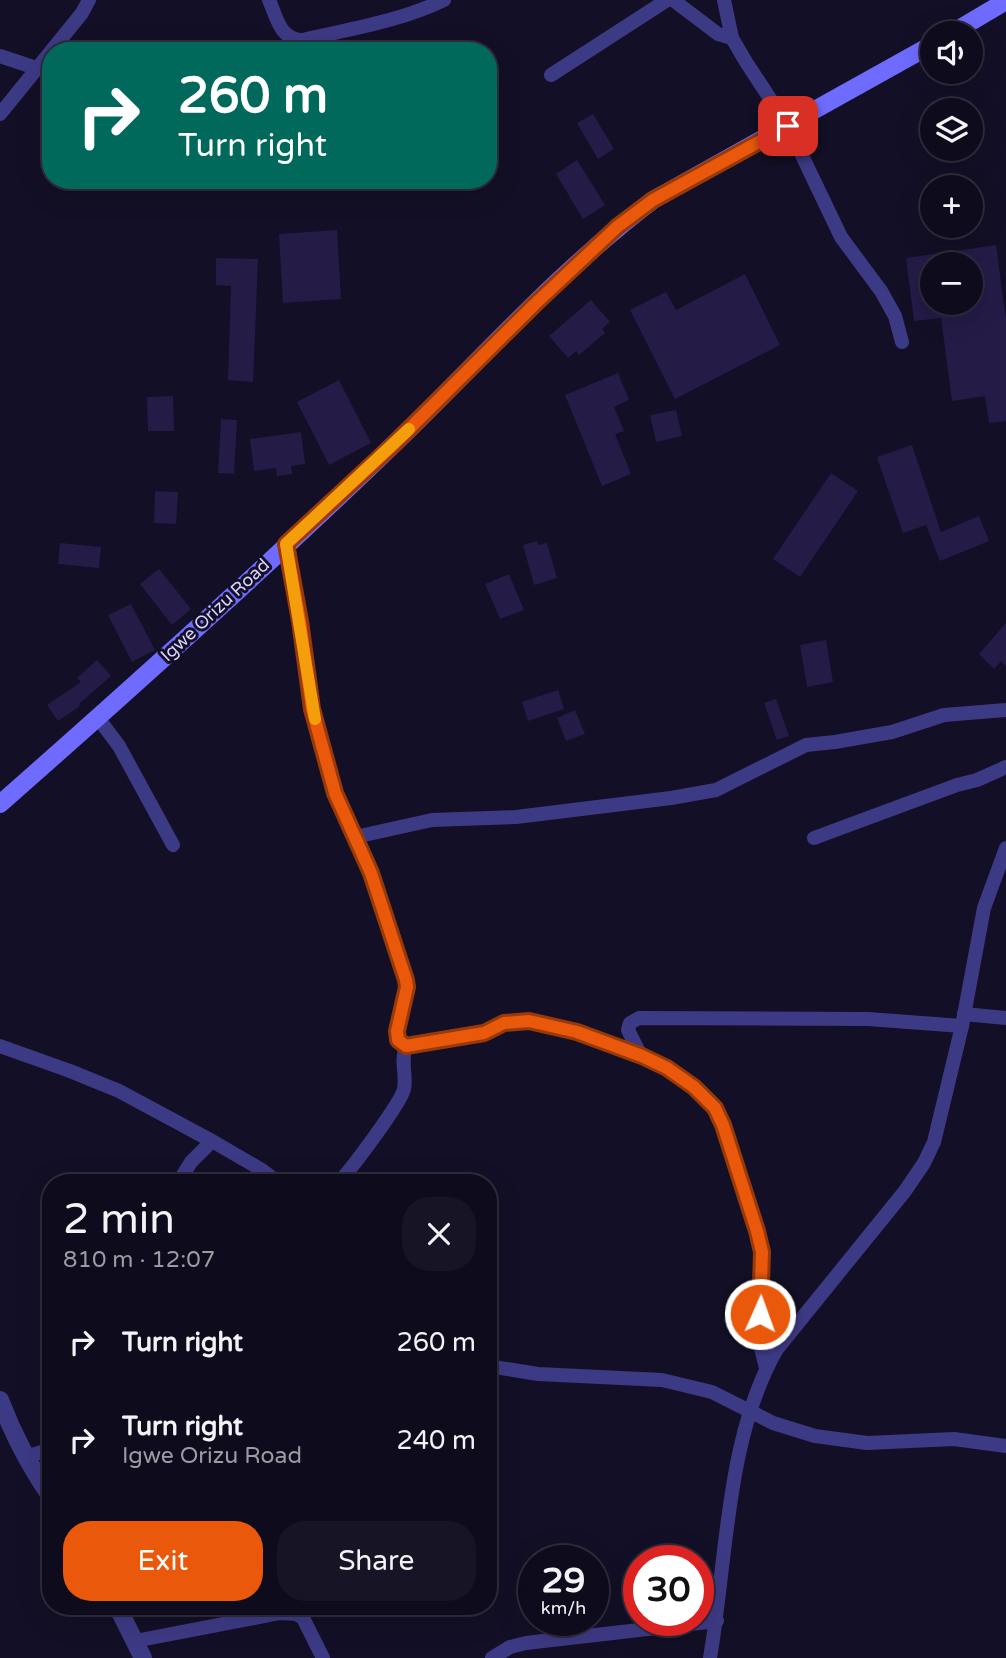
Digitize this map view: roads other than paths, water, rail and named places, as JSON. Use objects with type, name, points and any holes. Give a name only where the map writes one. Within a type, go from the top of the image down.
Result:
[{"type":"main road","points":[[972,21],[1006,1]]},
{"type":"main road","name":"Igwe Orizu Road","points":[[0,804],[98,718],[394,444],[617,227],[653,200],[920,51]]},
{"type":"street","points":[[58,42],[82,13],[89,0]]},
{"type":"street","points":[[269,0],[284,34],[293,40],[303,40],[429,8],[444,0]]},
{"type":"street","points":[[551,75],[667,0]]},
{"type":"street","points":[[673,0],[718,34],[732,38]]},
{"type":"street","points":[[724,0],[732,38],[788,126],[841,237],[881,291],[895,316],[902,342]]},
{"type":"street","points":[[0,56],[36,68]]},
{"type":"street","points":[[0,114],[42,61]]},
{"type":"street","points":[[286,544],[312,709],[335,793],[371,873],[406,980],[407,987],[397,1031],[398,1040],[406,1046],[484,1033],[504,1023],[529,1021],[577,1032],[642,1056],[667,1068],[694,1087],[715,1108],[723,1125],[762,1252],[759,1340],[766,1368]]},
{"type":"street","points":[[355,837],[432,820],[516,817],[716,790],[806,745],[835,743],[892,732],[944,715],[1006,710]]},
{"type":"street","points":[[98,718],[119,746],[173,845]]},
{"type":"street","points":[[814,838],[977,780],[1006,767]]},
{"type":"street","points":[[710,1658],[735,1478],[751,1413],[766,1368],[777,1349],[905,1191],[934,1142],[963,1020],[984,908],[1006,848]]},
{"type":"street","points":[[642,1056],[628,1030],[630,1023],[639,1018],[1006,1018]]},
{"type":"street","points":[[0,1046],[70,1070],[119,1091],[267,1174]]},
{"type":"street","points":[[345,1174],[398,1104],[405,1088],[402,1058],[406,1046]]},
{"type":"street","points":[[184,1174],[191,1162],[212,1141]]},
{"type":"street","points":[[497,1367],[538,1374],[663,1380],[712,1391],[773,1423],[828,1438],[867,1443],[954,1439],[1006,1446]]},
{"type":"street","points":[[0,1400],[10,1427],[42,1483]]},
{"type":"street","points":[[26,1457],[42,1452]]},
{"type":"street","points":[[122,1615],[143,1658]]},
{"type":"street","points":[[135,1641],[271,1615]]},
{"type":"street","points":[[298,1615],[303,1618],[323,1658]]},
{"type":"street","points":[[492,1658],[510,1647],[526,1643],[717,1621]]}]
